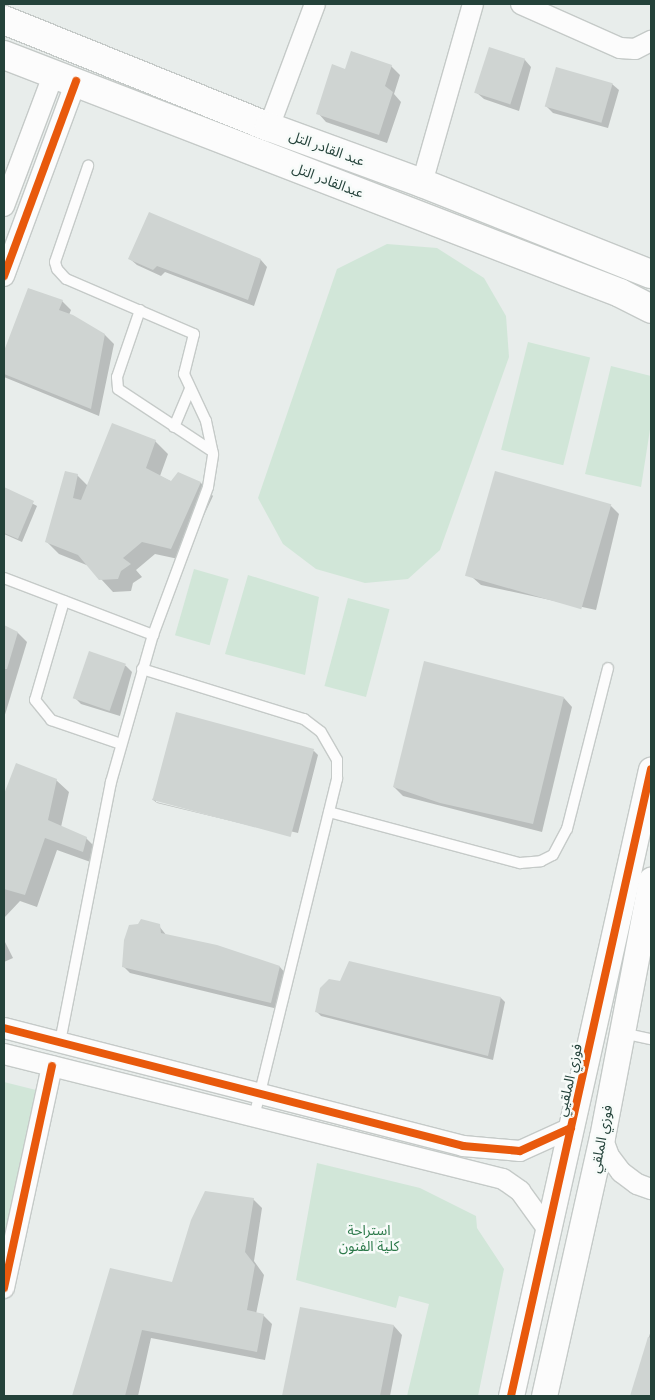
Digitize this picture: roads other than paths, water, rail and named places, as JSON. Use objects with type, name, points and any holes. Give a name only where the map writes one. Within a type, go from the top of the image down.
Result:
[{"type":"main road","name":"عبد القادر التل","points":[[4,20],[269,127],[422,183],[651,274]]},
{"type":"main road","name":"عبدالقادر التل","points":[[4,55],[620,293],[651,309]]},
{"type":"street","points":[[269,127],[315,4]]},
{"type":"street","points":[[422,183],[473,4]]},
{"type":"street","points":[[521,4],[620,48],[635,49],[651,41]]},
{"type":"street","points":[[4,206],[65,77]]},
{"type":"street","points":[[4,276],[65,77]]},
{"type":"street","name":"فوزي الملقيي","points":[[512,1396],[651,769]]},
{"type":"street","name":"فوزي الملقي","points":[[544,1396],[602,1137],[651,880]]},
{"type":"street","points":[[4,1028],[262,1092],[463,1146],[520,1151],[571,1128]]},
{"type":"street","points":[[4,1288],[43,1063],[41,1058],[45,1050],[40,1038]]},
{"type":"street","points":[[75,1072],[72,1058],[80,1048]]},
{"type":"street","points":[[4,1054],[460,1168],[514,1184],[549,1231]]},
{"type":"street","points":[[602,1137],[609,1156],[621,1172],[637,1184],[651,1189]]},
{"type":"street","points":[[460,1168],[463,1146]]},
{"type":"lane","points":[[60,1042],[121,744],[153,634],[208,487],[212,450],[206,421],[184,374],[194,334],[66,279],[56,269],[55,262],[88,166]]},
{"type":"lane","points":[[140,310],[117,377],[118,389],[212,450]]},
{"type":"lane","points":[[174,427],[190,389]]},
{"type":"lane","points":[[4,578],[153,634]]},
{"type":"lane","points":[[64,601],[35,700],[51,720],[121,744]]},
{"type":"lane","points":[[329,812],[520,863],[542,861],[553,855],[567,828],[608,668]]},
{"type":"lane","points":[[142,669],[304,719],[321,732],[337,760],[337,779],[262,1092],[254,1118]]},
{"type":"lane","points":[[621,1033],[651,1040]]},
{"type":"park label","name":"استراحة كلية الفنون","points":[[369,1238]]}]
